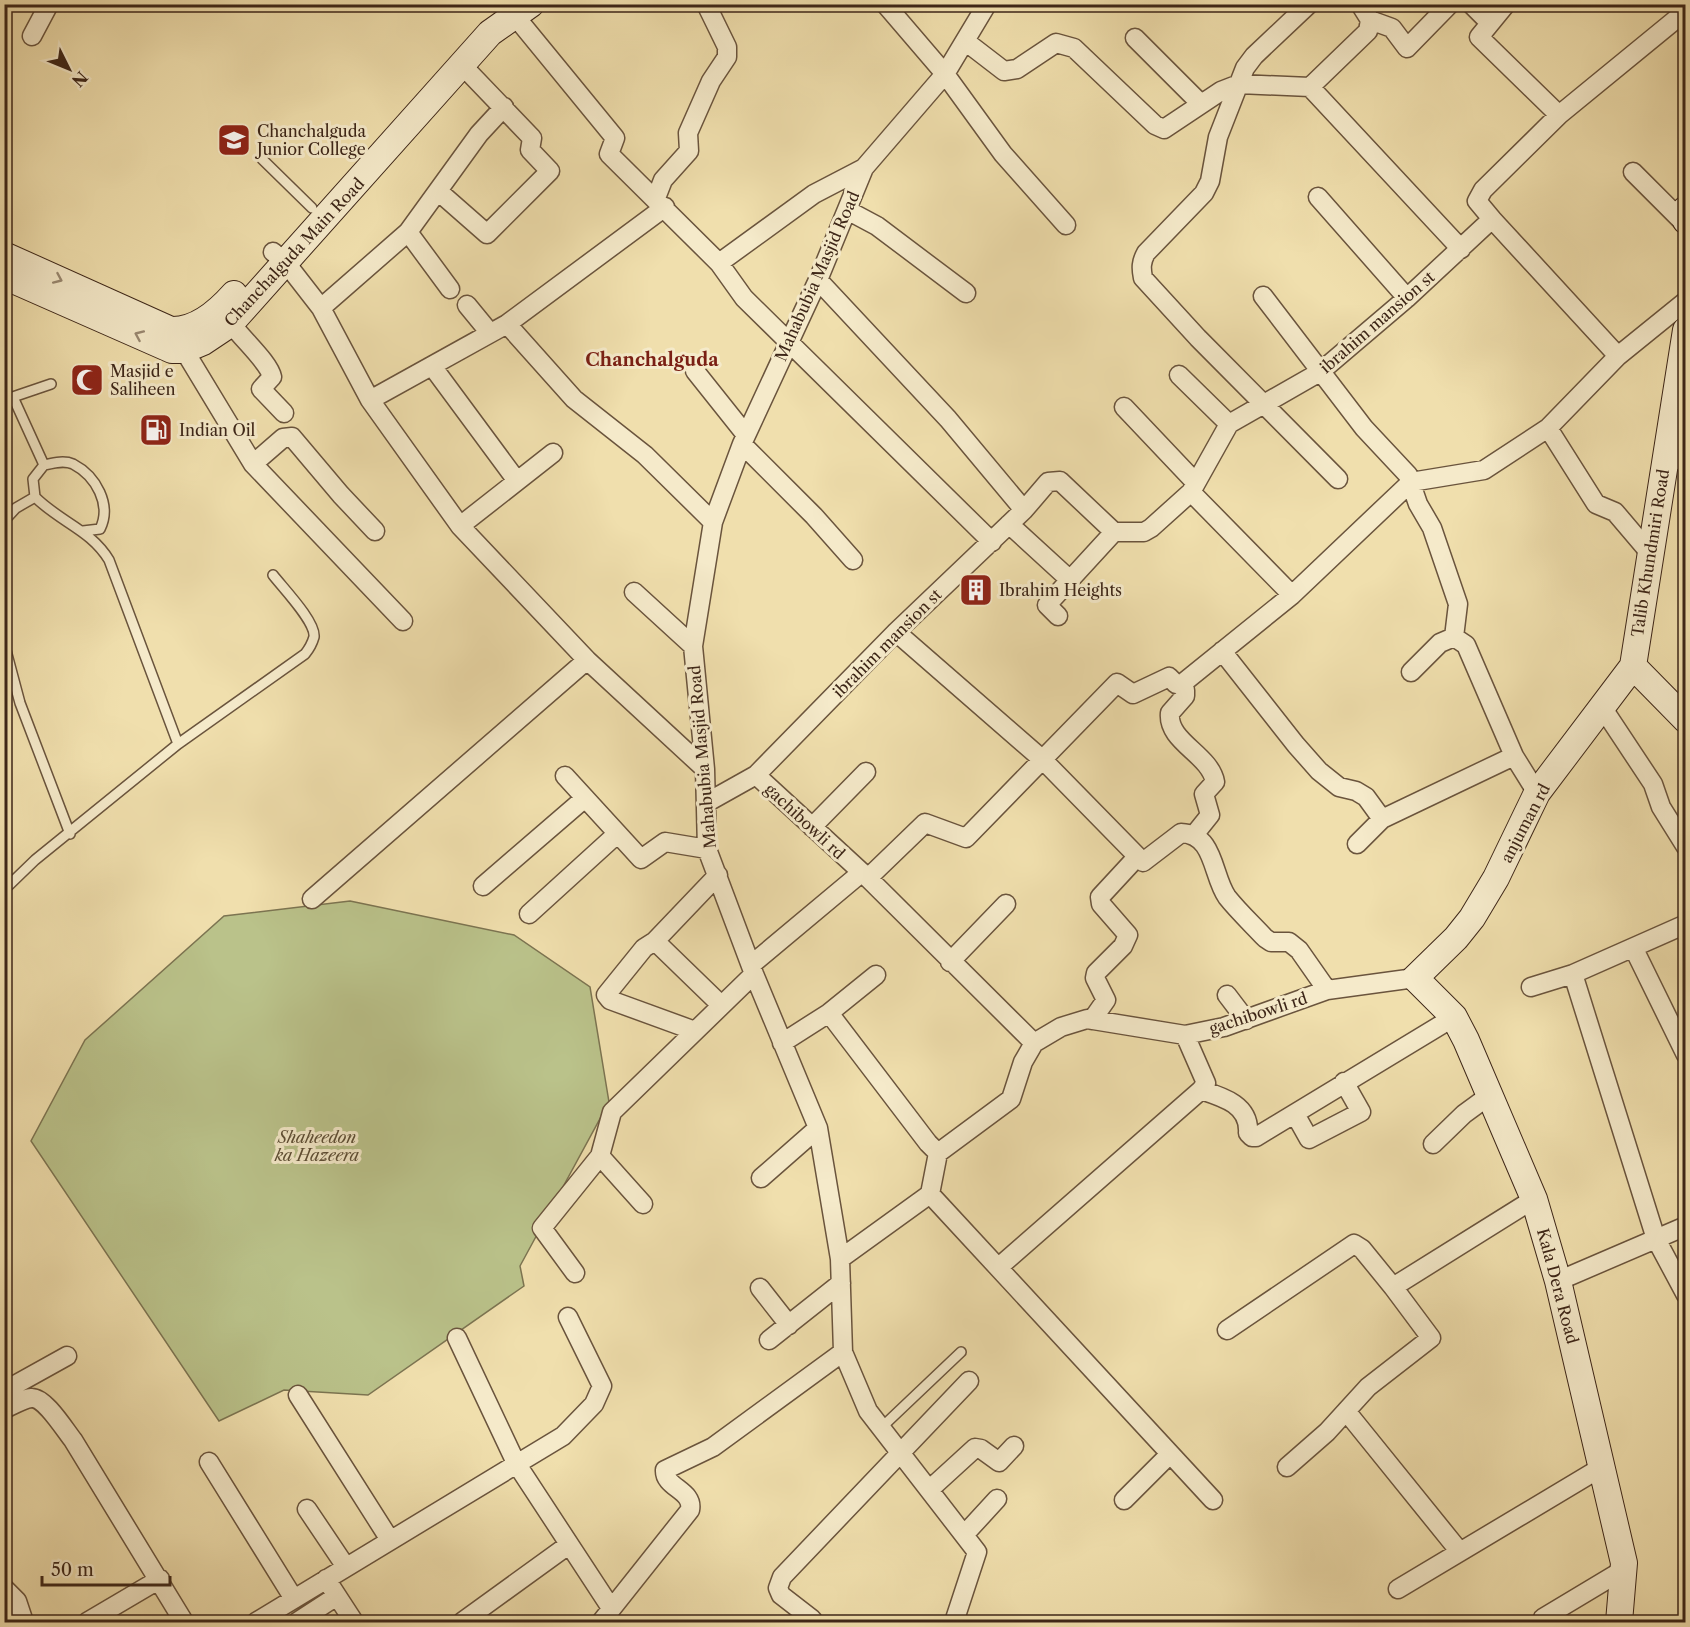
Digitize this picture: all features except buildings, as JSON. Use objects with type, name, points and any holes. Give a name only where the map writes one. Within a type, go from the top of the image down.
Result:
[{"type":"street","points":[[32,36],[49,4]]},
{"type":"street","points":[[370,400],[507,324],[661,203],[663,180],[689,152],[688,133],[711,81],[727,57],[727,47],[706,4]]},
{"type":"street","points":[[885,4],[945,74],[1003,154],[1066,225]]},
{"type":"street","name":"Mahabubia Masjid Road","points":[[954,1623],[977,1552],[868,1411],[843,1352],[840,1259],[818,1128],[752,970],[707,849],[705,769],[693,646],[713,522],[744,439],[818,280],[864,168],[945,74],[987,4]]},
{"type":"street","points":[[1309,4],[1254,56],[1245,68],[1218,137],[1210,181],[1204,193],[1146,253],[1141,270],[1143,278],[1190,330],[1338,479]]},
{"type":"street","points":[[1360,4],[1370,20],[1392,28],[1407,48],[1450,4]]},
{"type":"street","points":[[1471,4],[1490,23]]},
{"type":"street","points":[[1506,4],[1479,37],[1559,115]]},
{"type":"street","points":[[512,7],[615,138],[609,154],[719,262],[744,298],[992,542]]},
{"type":"street","name":"Chanchalguda Main Road","points":[[182,340],[193,326],[226,316],[512,7]]},
{"type":"street","name":"Chanchalguda Main Road","points":[[280,257],[312,208],[427,78],[482,24],[512,7]]},
{"type":"street","points":[[1617,356],[1479,205],[1479,195],[1559,115],[1686,11]]},
{"type":"street","points":[[1310,87],[1365,34],[1370,20]]},
{"type":"street","points":[[1135,39],[1201,104]]},
{"type":"street","points":[[965,41],[1004,71],[1017,69],[1056,43],[1074,48],[1159,128],[1167,128],[1221,91],[1239,84],[1310,87],[1461,249]]},
{"type":"street","points":[[438,191],[487,234],[550,171],[530,150],[532,138],[461,64]]},
{"type":"street","points":[[321,308],[408,232],[479,134],[504,107]]},
{"type":"street","points":[[719,262],[814,194],[864,168]]},
{"type":"street","points":[[1633,172],[1686,223]]},
{"type":"street","points":[[1317,197],[1407,298]]},
{"type":"street","points":[[1686,209],[1683,212],[1686,223]]},
{"type":"street","points":[[847,210],[877,226],[966,293]]},
{"type":"street","name":"ibrahim mansion st","points":[[706,803],[756,775],[896,632],[1024,510],[1048,482],[1056,479],[1114,532],[1144,532],[1194,488],[1229,424],[1263,402],[1320,372],[1407,298],[1492,219]]},
{"type":"street","points":[[408,232],[450,289]]},
{"type":"street","points":[[4,255],[171,330],[182,340],[253,464],[403,621]]},
{"type":"street","points":[[280,257],[321,308],[370,400],[460,526],[587,660],[705,769]]},
{"type":"street","points":[[4,276],[172,350],[182,340]]},
{"type":"street","points":[[818,280],[948,418],[1024,510]]},
{"type":"street","points":[[1263,296],[1364,428],[1404,468],[1418,504],[1432,528],[1458,603],[1454,637]]},
{"type":"street","points":[[1180,685],[1292,595],[1411,483],[1484,470],[1548,428],[1617,356],[1686,301]]},
{"type":"street","points":[[467,305],[490,333]]},
{"type":"street","points":[[226,316],[271,369],[272,377],[261,389],[284,413]]},
{"type":"street","points":[[507,324],[574,399],[645,455],[713,522]]},
{"type":"street","name":"Talib Khundmiri Road","points":[[1633,666],[1649,552],[1684,346]]},
{"type":"street","points":[[432,366],[517,481]]},
{"type":"street","points":[[695,371],[744,439],[853,560]]},
{"type":"street","points":[[1179,375],[1229,424]]},
{"type":"street","points":[[1124,407],[1292,595]]},
{"type":"street","points":[[1548,428],[1596,504],[1615,512],[1649,552]]},
{"type":"street","points":[[253,464],[283,438],[292,437],[375,531]]},
{"type":"street","points":[[1666,446],[1686,465]]},
{"type":"street","points":[[460,526],[554,453]]},
{"type":"street","points":[[1009,524],[1069,579]]},
{"type":"street","points":[[1058,616],[1047,605],[1114,532]]},
{"type":"street","points":[[634,592],[693,646]]},
{"type":"street","points":[[896,632],[1043,760],[1143,862],[1181,832],[1194,834],[1211,854],[1227,897],[1265,938],[1271,942],[1289,942],[1299,950],[1327,990]]},
{"type":"street","points":[[1411,672],[1440,643],[1454,637]]},
{"type":"street","points":[[1454,637],[1466,645],[1514,756],[1537,794]]},
{"type":"street","points":[[1222,651],[1319,771],[1338,787],[1356,791],[1366,797],[1382,819]]},
{"type":"street","points":[[312,899],[587,660]]},
{"type":"street","points":[[1633,666],[1686,720]]},
{"type":"street","name":"anjuman rd","points":[[1415,978],[1456,939],[1472,918],[1496,878],[1537,794],[1633,666]]},
{"type":"street","points":[[575,1273],[542,1228],[600,1156],[612,1112],[721,1005],[752,970],[925,823],[966,838],[1117,683],[1132,693],[1168,677],[1185,690],[1185,696],[1170,713],[1171,728],[1209,768],[1215,782],[1204,794],[1210,815],[1194,834]]},
{"type":"street","points":[[1602,707],[1653,784],[1661,807],[1686,847]]},
{"type":"street","points":[[1357,844],[1382,819],[1514,756]]},
{"type":"street","points":[[812,827],[866,772]]},
{"type":"street","name":"gachibowli rd","points":[[756,775],[865,876],[1034,1043],[1061,1027],[1092,1020],[1185,1035],[1246,1020],[1327,990],[1415,978]]},
{"type":"street","points":[[565,776],[641,859],[665,842],[707,849]]},
{"type":"street","points":[[483,886],[585,798]]},
{"type":"street","points":[[529,914],[617,834]]},
{"type":"street","points":[[1092,1020],[1106,1000],[1095,978],[1096,973],[1123,946],[1128,935],[1101,904],[1100,897],[1137,857]]},
{"type":"street","points":[[695,1031],[610,1000],[606,995],[644,948],[655,941],[718,875]]},
{"type":"street","points":[[950,962],[1006,904]]},
{"type":"street","points":[[1531,987],[1573,974],[1634,949],[1686,924]]},
{"type":"street","points":[[655,941],[721,1005]]},
{"type":"street","points":[[1634,949],[1680,1030],[1686,1055]]},
{"type":"street","points":[[1573,974],[1656,1239],[1686,1295]]},
{"type":"street","points":[[782,1043],[829,1013],[876,975]]},
{"type":"street","name":"Kala Dera Road","points":[[1415,978],[1454,1017],[1534,1199],[1558,1281],[1624,1563],[1619,1623]]},
{"type":"street","points":[[1227,994],[1246,1020]]},
{"type":"street","points":[[829,1013],[938,1153]]},
{"type":"street","points":[[1201,1090],[1232,1101],[1249,1125],[1248,1133],[1252,1137],[1454,1017]]},
{"type":"street","points":[[999,1266],[1201,1090],[1206,1083],[1185,1035]]},
{"type":"street","points":[[840,1259],[930,1194],[938,1153],[1011,1099],[1023,1062],[1034,1043]]},
{"type":"street","points":[[1294,1113],[1310,1139],[1361,1112],[1344,1082]]},
{"type":"street","points":[[1433,1144],[1464,1114],[1490,1095]]},
{"type":"street","points":[[761,1178],[818,1128]]},
{"type":"street","points":[[600,1156],[643,1204]]},
{"type":"street","points":[[930,1194],[1213,1500]]},
{"type":"street","points":[[1393,1287],[1534,1199]]},
{"type":"street","points":[[1558,1281],[1686,1226]]},
{"type":"street","points":[[1227,1330],[1354,1244],[1362,1249],[1431,1338],[1368,1387],[1287,1467]]},
{"type":"street","points":[[769,1340],[841,1283]]},
{"type":"street","points":[[760,1288],[789,1325]]},
{"type":"street","points":[[256,1623],[390,1539],[563,1436],[594,1404],[602,1386],[568,1317]]},
{"type":"street","points":[[457,1338],[516,1463],[606,1615],[690,1510],[692,1504],[688,1497],[667,1479],[665,1470],[713,1447],[843,1352]]},
{"type":"street","points":[[4,1391],[67,1356]]},
{"type":"street","points":[[812,1619],[781,1595],[778,1588],[782,1577],[969,1380]]},
{"type":"street","points":[[298,1395],[390,1539]]},
{"type":"street","points":[[4,1409],[31,1398],[40,1400],[73,1440],[184,1623]]},
{"type":"street","points":[[1346,1411],[1460,1552]]},
{"type":"street","points":[[929,1490],[975,1448],[981,1449],[999,1462],[1014,1446]]},
{"type":"street","points":[[1124,1500],[1170,1454]]},
{"type":"street","points":[[209,1462],[290,1601],[297,1622],[337,1596]]},
{"type":"street","points":[[1398,1589],[1602,1467]]},
{"type":"street","points":[[964,1535],[998,1499]]},
{"type":"street","points":[[307,1509],[346,1567]]},
{"type":"street","points":[[462,1622],[567,1546]]},
{"type":"street","points":[[1543,1618],[1623,1570]]},
{"type":"street","points":[[87,1623],[159,1579]]},
{"type":"street","points":[[326,1579],[354,1623]]},
{"type":"street","points":[[4,1588],[17,1601],[24,1623]]},
{"type":"lane","points":[[262,159],[312,208]]},
{"type":"lane","points":[[44,465],[9,398],[51,384]]},
{"type":"lane","points":[[83,531],[100,529],[106,508],[101,494],[87,475],[71,463],[57,462],[44,465],[33,479],[35,497],[62,520],[83,531],[98,543],[109,560],[178,744]]},
{"type":"lane","points":[[4,520],[16,508],[35,497]]},
{"type":"lane","points":[[4,890],[35,860],[70,834],[178,744],[305,654],[314,636],[310,622],[273,575]]},
{"type":"lane","points":[[4,643],[20,703],[70,834]]},
{"type":"lane","points":[[881,1428],[961,1352]]},
{"type":"green space","name":"Shaheedon ka Hazeera","points":[[350,901],[514,935],[590,987],[609,1102],[520,1266],[524,1286],[368,1395],[284,1390],[219,1421],[31,1141],[85,1040],[224,916]]},
{"type":"place","name":"Chanchalguda Junior College","points":[[234,140]]},
{"type":"place","name":"Masjid e Saliheen","points":[[87,380]]},
{"type":"place","name":"Indian Oil","points":[[156,430]]},
{"type":"place","name":"Ibrahim Heights","points":[[976,590]]},
{"type":"district","name":"Chanchalguda","points":[[652,360]]}]
